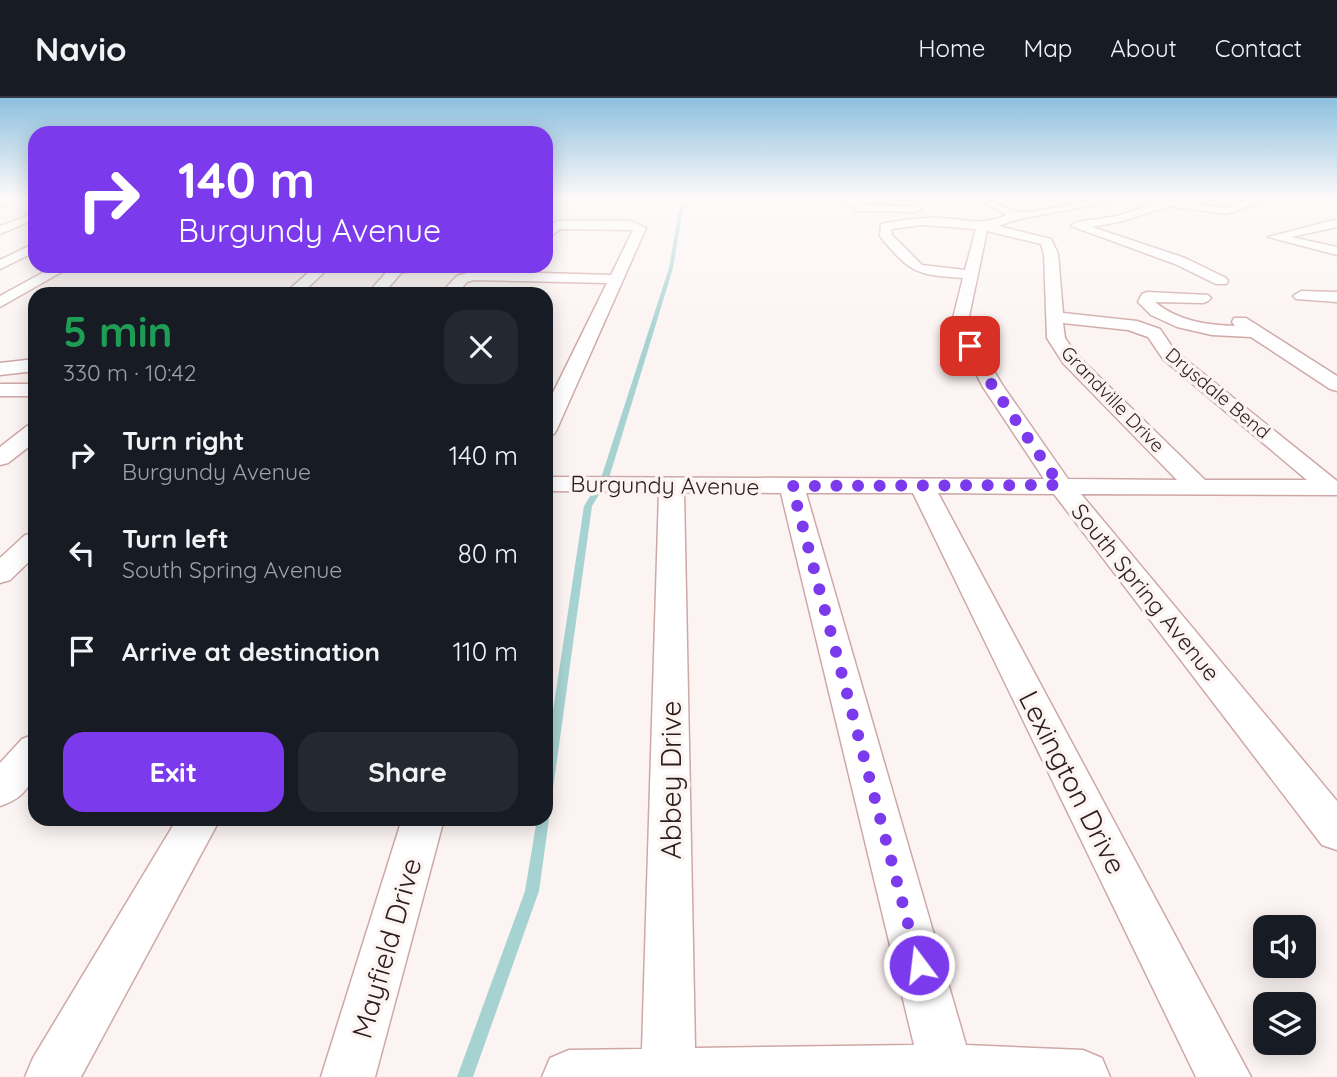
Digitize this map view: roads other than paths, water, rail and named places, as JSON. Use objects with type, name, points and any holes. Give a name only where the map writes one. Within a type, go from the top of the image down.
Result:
[{"type":"street","points":[[553,414],[631,245]]},
{"type":"street","points":[[894,245],[917,268],[970,274]]},
{"type":"street","name":"South Spring Avenue","points":[[975,245],[959,326],[993,387],[1060,485],[1337,832]]},
{"type":"street","name":"Grandville Drive","points":[[1047,245],[1056,338],[1070,359],[1198,487]]},
{"type":"street","points":[[1132,245],[1180,261],[1221,281]]},
{"type":"street","points":[[1309,245],[1337,251]]},
{"type":"street","points":[[0,251],[28,249]]},
{"type":"street","points":[[0,265],[28,251]]},
{"type":"street","points":[[0,302],[52,273]]},
{"type":"street","points":[[300,287],[316,273]]},
{"type":"street","points":[[381,287],[394,273]]},
{"type":"street","points":[[453,273],[463,278],[493,273]]},
{"type":"street","points":[[523,273],[540,277],[614,279]]},
{"type":"street","points":[[533,287],[540,277]]},
{"type":"street","points":[[455,287],[463,278]]},
{"type":"street","points":[[1301,296],[1335,299]]},
{"type":"street","points":[[1257,332],[1221,331],[1166,317],[1146,302],[1147,297],[1208,301],[1257,332],[1337,385]]},
{"type":"street","name":"Drysdale Bend","points":[[1055,317],[1131,325],[1154,333],[1169,355],[1334,488]]},
{"type":"street","points":[[0,369],[28,366]]},
{"type":"street","points":[[0,390],[28,390]]},
{"type":"street","points":[[0,458],[28,436]]},
{"type":"street","name":"Burgundy Avenue","points":[[553,484],[1334,488]]},
{"type":"street","name":"Abbey Drive","points":[[668,1076],[672,485]]},
{"type":"street","points":[[792,486],[947,1072]]},
{"type":"street","name":"Lexington Drive","points":[[922,487],[1224,1077]]},
{"type":"street","points":[[0,574],[28,548]]},
{"type":"street","points":[[0,790],[28,756]]},
{"type":"street","points":[[52,1077],[195,826]]},
{"type":"street","name":"Mayfield Drive","points":[[348,1077],[421,826]]},
{"type":"street","points":[[569,1077],[947,1072],[1083,1077]]},
{"type":"waterway","points":[[553,748],[588,506],[605,478],[671,268],[675,245]]},
{"type":"waterway","points":[[465,1077],[532,891],[542,826]]}]
